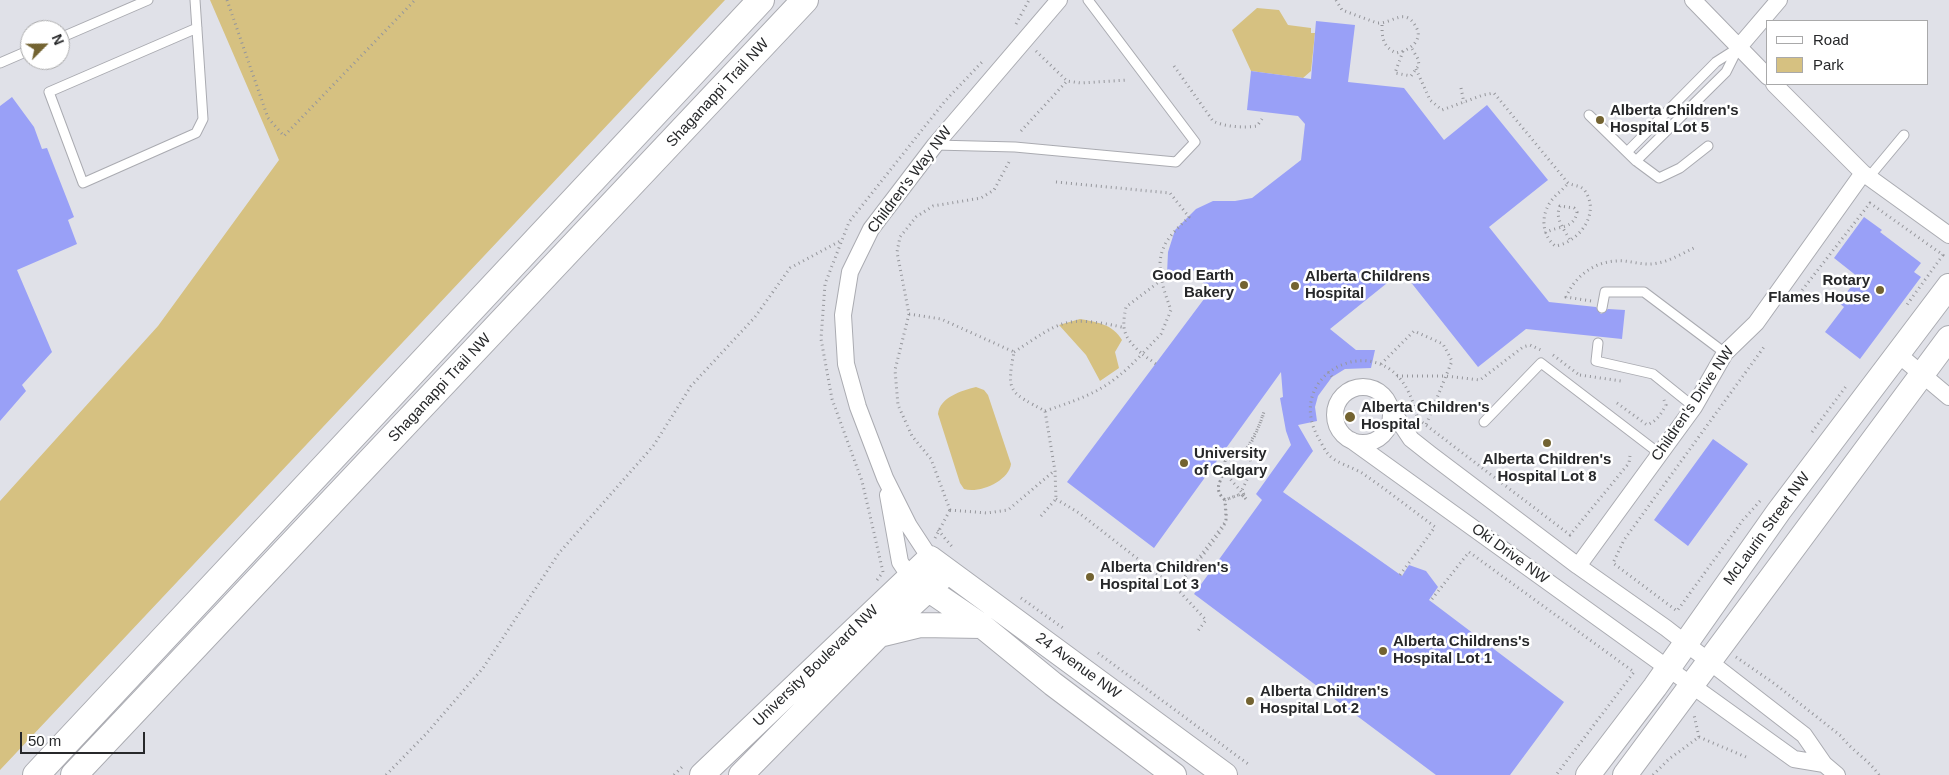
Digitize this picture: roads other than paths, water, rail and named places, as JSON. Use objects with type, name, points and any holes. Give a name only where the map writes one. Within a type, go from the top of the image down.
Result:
[{"type":"main road","name":"Shaganappi Trail NW","points":[[36,775],[761,0]]},
{"type":"main road","name":"Shaganappi Trail NW","points":[[74,775],[805,0]]},
{"type":"street","name":"Children's Way NW","points":[[942,556],[909,526],[885,478],[858,407],[846,364],[843,315],[850,272],[871,229],[935,145],[1059,0]]},
{"type":"street","points":[[1693,0],[1766,75]]},
{"type":"street","points":[[1738,48],[1779,0]]},
{"type":"street","points":[[1775,85],[1866,175],[1949,235]]},
{"type":"street","name":"Children's Drive NW","points":[[1578,566],[1694,407],[1725,353],[1756,323],[1866,175]]},
{"type":"street","name":"McLaurin Street NW","points":[[1588,775],[1669,666],[1779,511],[1899,355],[1949,286]]},
{"type":"street","points":[[1625,775],[1949,338]]},
{"type":"street","points":[[1899,355],[1949,397]]},
{"type":"street","points":[[1354,388],[1372,388],[1381,393],[1390,409],[1391,418],[1384,434],[1369,442],[1351,440],[1344,435],[1335,418],[1339,400],[1354,388]]},
{"type":"street","name":"Oki Drive NW","points":[[1390,409],[1411,439],[1578,566],[1685,642],[1804,735],[1831,770]]},
{"type":"street","name":"Oki Drive NW","points":[[1351,440],[1669,666],[1794,759],[1831,770]]},
{"type":"street","name":"Children's Way NW","points":[[885,478],[900,562],[910,577]]},
{"type":"street","name":"University Boulevard NW","points":[[702,775],[910,577],[942,556]]},
{"type":"street","name":"University Boulevard NW","points":[[741,775],[879,635],[930,589],[942,556]]},
{"type":"street","name":"24 Avenue NW","points":[[942,556],[1070,660],[1225,775]]},
{"type":"street","name":"24 Avenue NW","points":[[910,577],[982,626],[1053,684],[1174,775]]},
{"type":"street","points":[[879,635],[920,625],[982,626]]},
{"type":"lane","points":[[70,34],[148,0]]},
{"type":"lane","points":[[195,0],[197,28],[203,119],[196,133],[83,183],[49,92],[197,28]]},
{"type":"lane","points":[[935,145],[1015,147],[1176,162],[1195,142],[1088,0]]},
{"type":"lane","points":[[1627,152],[1716,62],[1738,48]]},
{"type":"lane","points":[[1636,162],[1726,72],[1738,48]]},
{"type":"lane","points":[[0,63],[20,54]]},
{"type":"lane","points":[[1590,115],[1636,162],[1659,178],[1680,168],[1708,146]]},
{"type":"lane","points":[[1866,175],[1904,135]]},
{"type":"lane","points":[[1603,306],[1605,292],[1644,292],[1725,353]]},
{"type":"lane","points":[[1598,343],[1596,361],[1653,374],[1694,407]]},
{"type":"lane","points":[[1484,422],[1541,363],[1660,454]]},
{"type":"place","name":"Alberta Children's Hospital Lot 5","points":[[1600,120]]},
{"type":"place","name":"Good Earth Bakery","points":[[1244,285]]},
{"type":"place","name":"Alberta Childrens Hospital","points":[[1295,286]]},
{"type":"place","name":"Rotary Flames House","points":[[1880,290]]},
{"type":"place","name":"Alberta Children's Hospital","points":[[1350,417]]},
{"type":"place","name":"Alberta Children's Hospital Lot 8","points":[[1547,443]]},
{"type":"place","name":"University of Calgary","points":[[1184,463]]},
{"type":"place","name":"Alberta Children's Hospital Lot 3","points":[[1090,577]]},
{"type":"place","name":"Alberta Childrens's Hospital Lot 1","points":[[1383,651]]},
{"type":"place","name":"Alberta Children's Hospital Lot 2","points":[[1250,701]]}]
